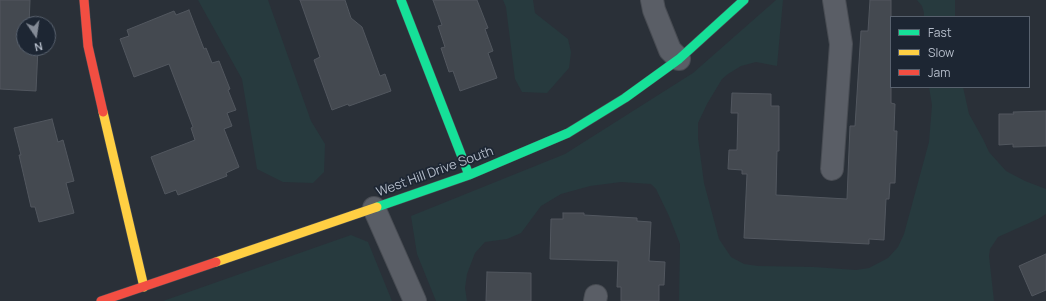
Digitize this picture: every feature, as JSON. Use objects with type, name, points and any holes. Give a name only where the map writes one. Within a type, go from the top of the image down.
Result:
[{"type":"street","points":[[84,0],[88,46],[144,287]]},
{"type":"street","points":[[401,0],[469,175]]},
{"type":"street","points":[[652,0],[654,10],[670,50],[679,59]]},
{"type":"street","name":"West Hill Drive South","points":[[101,301],[469,175],[568,133],[625,98],[679,59],[744,0]]},
{"type":"street","points":[[832,169],[841,44],[834,0]]},
{"type":"street","points":[[374,208],[415,301]]},
{"type":"green space","points":[[198,0],[268,0],[311,121],[325,144],[324,172],[313,183],[283,182],[257,169],[242,79]]},
{"type":"green space","points":[[503,0],[533,0],[535,13],[568,39],[571,52],[569,68],[547,93],[522,92],[515,79],[506,7]]},
{"type":"green space","points":[[776,0],[783,0],[777,66],[756,62],[741,66],[728,74],[722,79],[698,123],[698,138],[704,183],[719,239],[731,257],[744,264],[758,266],[814,267],[856,270],[869,268],[888,258],[898,247],[904,234],[929,142],[932,105],[929,88],[963,88],[969,114],[989,152],[1006,171],[1025,181],[1046,189],[1046,214],[998,237],[990,249],[989,256],[994,301],[679,301],[680,244],[656,189],[651,184],[621,182],[590,186],[561,194],[541,206],[521,233],[507,239],[485,242],[475,253],[467,274],[465,288],[467,301],[436,301],[417,254],[411,216],[565,154],[693,73]]},
{"type":"green space","points":[[917,0],[955,0],[955,16],[924,16],[922,6]]},
{"type":"green space","points":[[351,235],[368,242],[392,301],[163,301]]},
{"type":"building","points":[[0,0],[30,0],[29,16],[16,16],[16,56],[38,56],[36,91],[0,89]]},
{"type":"building","points":[[300,0],[345,0],[351,18],[362,27],[380,76],[385,74],[391,91],[349,106],[348,104],[332,110],[314,60],[320,57]]},
{"type":"building","points":[[433,0],[477,0],[488,28],[485,29],[493,51],[488,53],[497,78],[460,91],[453,71],[449,72],[441,48],[445,47],[438,26],[442,25]]},
{"type":"building","points":[[870,0],[891,0],[890,88],[891,103],[895,104],[894,131],[897,131],[895,183],[890,183],[889,199],[886,199],[884,240],[869,239],[869,244],[744,238],[747,174],[742,174],[742,170],[728,169],[729,150],[737,150],[738,113],[731,113],[732,93],[771,94],[771,106],[779,106],[779,151],[777,151],[776,195],[847,199],[850,126],[855,126],[861,31],[868,31]]},
{"type":"building","points":[[189,10],[204,49],[206,48],[212,63],[219,61],[230,89],[228,90],[236,110],[227,113],[232,126],[224,129],[239,167],[226,173],[227,176],[178,195],[176,190],[165,194],[151,157],[195,140],[191,128],[193,127],[169,64],[134,77],[120,39],[129,36],[127,30],[174,11],[176,15]]},
{"type":"building","points":[[1046,111],[1046,146],[1013,147],[1013,144],[999,145],[999,114]]},
{"type":"building","points":[[52,119],[58,142],[63,140],[74,181],[66,183],[74,213],[39,222],[35,207],[31,207],[14,128]]},
{"type":"building","points":[[563,213],[584,213],[584,215],[637,218],[637,221],[651,222],[649,261],[665,262],[664,285],[659,285],[659,301],[621,301],[621,287],[617,287],[618,261],[550,259],[551,219],[563,219]]},
{"type":"building","points":[[1046,254],[1046,290],[1032,296],[1019,266]]},
{"type":"building","points":[[487,272],[531,273],[531,301],[486,301]]},
{"type":"traffic: fast","points":[[401,0],[469,175]]},
{"type":"traffic: fast","points":[[377,207],[469,175],[568,133],[625,98],[679,59],[744,0]]},
{"type":"traffic: slow","points":[[103,112],[144,287]]},
{"type":"traffic: slow","points":[[216,262],[377,207]]},
{"type":"traffic: jam","points":[[84,0],[88,46],[103,112]]},
{"type":"traffic: jam","points":[[101,301],[216,262]]}]
